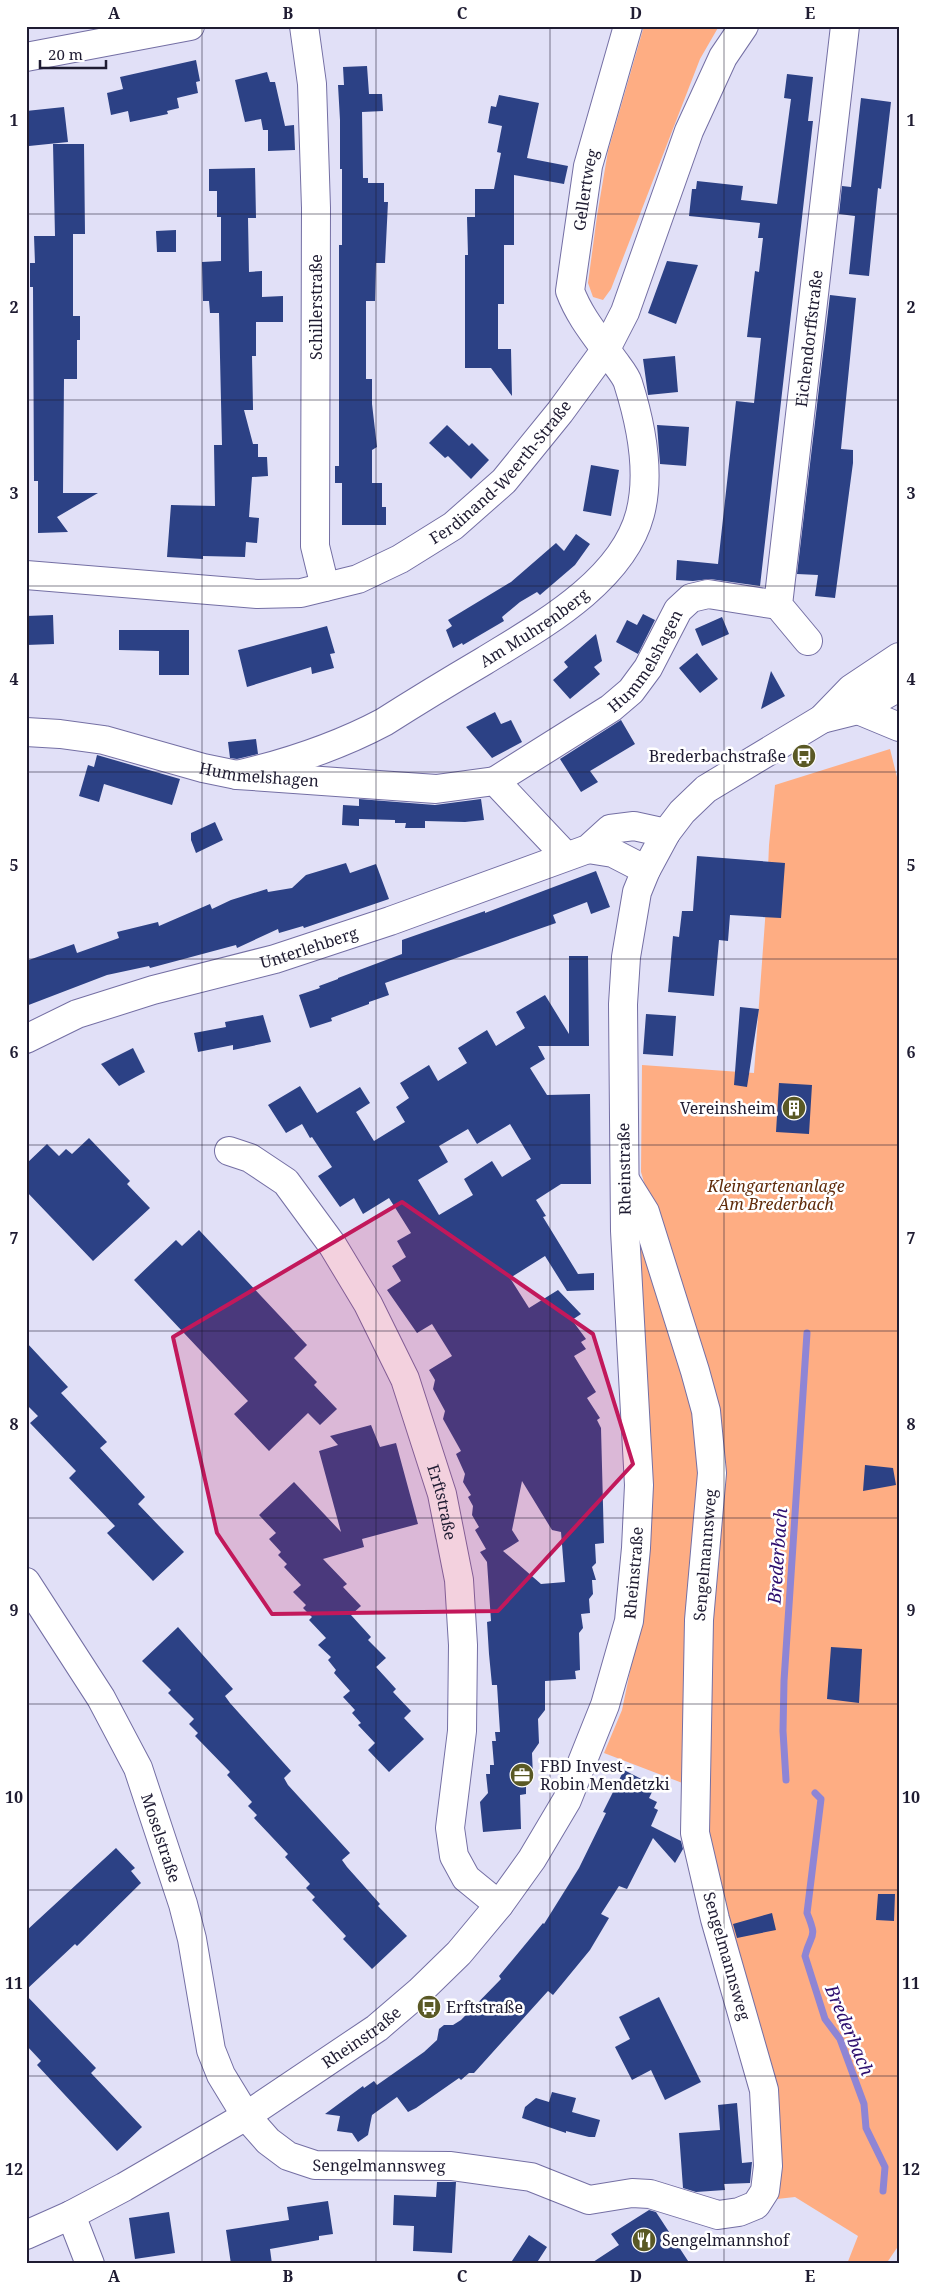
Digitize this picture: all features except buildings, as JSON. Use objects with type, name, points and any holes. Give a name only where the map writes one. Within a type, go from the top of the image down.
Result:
[{"type":"street","points":[[26,57],[190,26]]},
{"type":"street","name":"Schillerstraße","points":[[304,26],[312,84],[316,208],[315,546],[326,587]]},
{"type":"street","name":"Gellertweg","points":[[606,349],[578,311],[570,291],[588,166],[628,26]]},
{"type":"street","name":"Ferdinand-Weerth-Straße","points":[[26,575],[257,594],[302,594],[358,579],[400,559],[453,526],[504,481],[560,412],[606,349],[625,312],[689,131],[723,57],[744,26]]},
{"type":"street","name":"Eichendorffstraße","points":[[778,605],[846,26]]},
{"type":"street","name":"Am Muhrenberg","points":[[237,775],[284,764],[355,737],[384,722],[551,619],[596,582],[618,557],[631,538],[640,514],[644,486],[643,442],[628,381],[606,349]]},
{"type":"street","name":"Hummelshagen","points":[[26,732],[104,740],[203,768],[237,775],[436,789],[495,780],[611,708],[631,691],[648,668],[678,610],[691,598],[708,594],[778,605]]},
{"type":"street","points":[[778,605],[808,640]]},
{"type":"street","name":"Rheinstraße","points":[[26,2235],[71,2215],[246,2116],[323,2065],[391,2016],[459,1953],[499,1905],[532,1859],[567,1800],[605,1705],[629,1621],[639,1486],[626,1255],[623,1004],[626,957],[637,892],[646,870],[666,833],[682,812],[706,788],[822,719],[851,689],[899,657]]},
{"type":"street","name":"Rheinstraße","points":[[822,719],[858,710],[899,686]]},
{"type":"street","points":[[858,710],[899,727]]},
{"type":"street","points":[[495,780],[577,853]]},
{"type":"street","name":"Unterlehberg","points":[[26,1039],[77,1014],[153,990],[276,959],[390,922],[577,853],[610,829],[634,826],[666,833]]},
{"type":"street","name":"Unterlehberg","points":[[577,853],[614,853],[646,870]]},
{"type":"street","name":"Erftstraße","points":[[229,1151],[250,1158],[286,1182],[338,1254],[368,1304],[402,1373],[442,1494],[459,1580],[463,1645],[462,1731],[450,1828],[454,1856],[466,1878],[499,1905]]},
{"type":"street","name":"Sengelmannsweg","points":[[246,2116],[268,2141],[288,2156],[315,2165],[460,2167],[531,2177],[589,2200],[632,2193],[650,2194],[718,2215],[739,2212],[756,2205],[766,2191],[768,2166],[764,2090],[715,1919],[695,1833],[699,1620],[712,1473],[706,1411],[645,1212],[625,1180]]},
{"type":"street","name":"Moselstraße","points":[[26,1582],[102,1698],[138,1768],[183,1904],[195,1958],[211,2050],[221,2075],[246,2116]]},
{"type":"street","points":[[71,2215],[90,2264]]},
{"type":"highlighted area","points":[[402,1202],[593,1334],[633,1464],[498,1611],[272,1614],[217,1533],[173,1337]]},
{"type":"green space","points":[[644,26],[719,26],[700,59],[611,289],[603,300],[593,297],[588,283],[597,216],[608,151]]},
{"type":"green space","name":"Kleingartenanlage Am Brederbach","points":[[890,749],[899,785],[899,2245],[886,2264],[847,2264],[858,2236],[795,2197],[768,2200],[774,2180],[702,1833],[719,1481],[677,1293],[641,1172],[642,1065],[754,1073],[769,845],[775,785]]},
{"type":"green space","points":[[639,1224],[703,1443],[685,1784],[604,1753],[622,1710],[638,1633],[651,1525]]},
{"type":"waterway","name":"Brederbach","points":[[786,1780],[783,1731],[784,1681],[807,1333]]},
{"type":"waterway","name":"Brederbach","points":[[815,1793],[821,1799],[807,1913],[813,1932],[805,1956],[825,2019],[840,2039],[864,2104],[866,2128],[885,2167],[883,2191]]},
{"type":"place","name":"Brederbachstraße","points":[[804,756]]},
{"type":"place","name":"Vereinsheim","points":[[794,1108]]},
{"type":"place","name":"FBD Invest - Robin Mendetzki","points":[[522,1775]]},
{"type":"place","name":"Erftstraße","points":[[429,2007]]},
{"type":"place","name":"Sengelmannshof","points":[[644,2240]]}]
